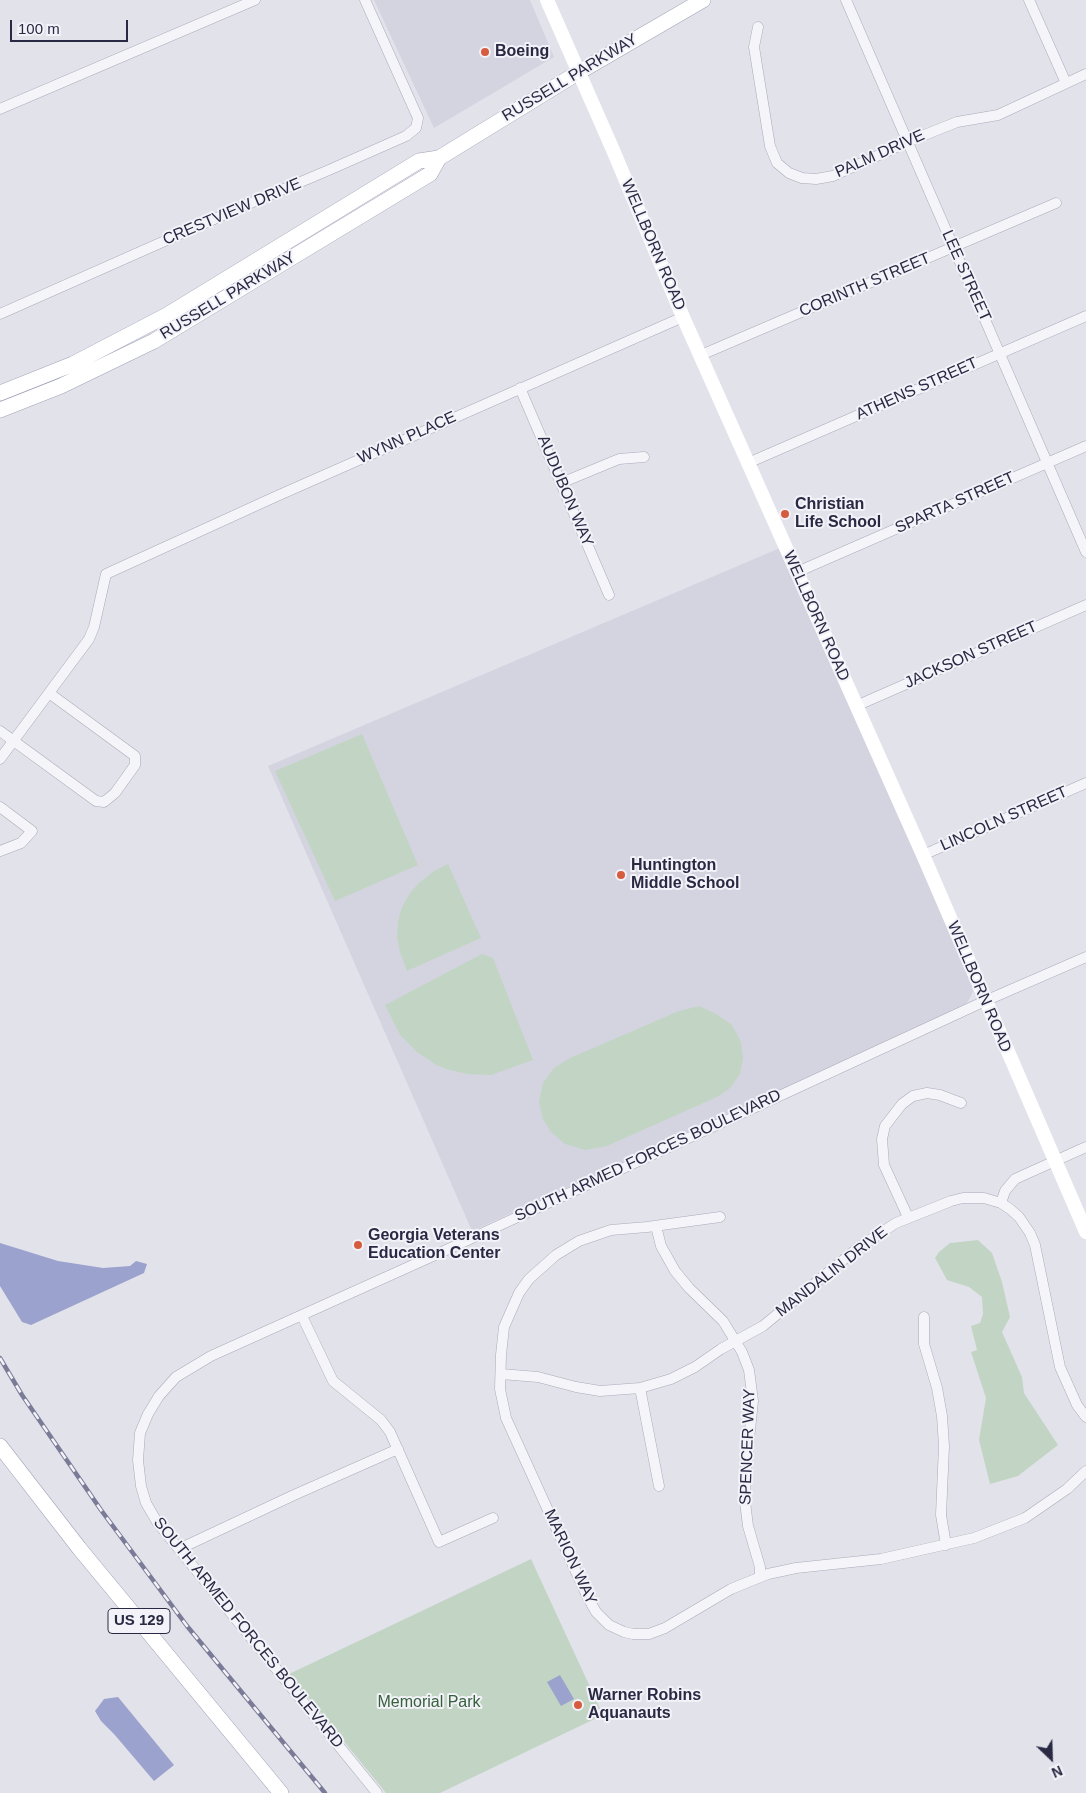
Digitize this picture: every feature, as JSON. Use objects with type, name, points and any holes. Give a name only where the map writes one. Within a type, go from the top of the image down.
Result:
[{"type":"main road","name":"RUSSELL PARKWAY","points":[[0,393],[72,364],[151,324],[419,161],[439,158],[579,72],[703,0]]},
{"type":"main road","name":"RUSSELL PARKWAY","points":[[0,410],[69,382],[162,336],[430,174],[439,158]]},
{"type":"main road","name":"US 129","points":[[0,1446],[79,1548],[281,1793]]},
{"type":"street","points":[[0,109],[255,0]]},
{"type":"street","name":"CRESTVIEW DRIVE","points":[[0,314],[246,204],[406,136],[416,128],[418,118],[365,0]]},
{"type":"street","name":"WELLBORN ROAD","points":[[547,0],[683,317],[923,855],[984,1001],[1086,1232]]},
{"type":"street","name":"LEE STREET","points":[[846,0],[1086,552]]},
{"type":"street","points":[[1029,0],[1066,83]]},
{"type":"street","name":"PALM DRIVE","points":[[758,26],[754,47],[770,146],[777,163],[789,173],[802,178],[816,179],[833,176],[957,122],[998,115],[1086,74]]},
{"type":"street","name":"CORINTH STREET","points":[[701,355],[1056,203]]},
{"type":"street","name":"ATHENS STREET","points":[[748,463],[1086,316]]},
{"type":"street","name":"WYNN PLACE","points":[[0,760],[89,639],[94,628],[106,574],[683,317]]},
{"type":"street","name":"AUDUBON WAY","points":[[520,388],[609,595]]},
{"type":"street","name":"SPARTA STREET","points":[[797,572],[1086,446]]},
{"type":"street","points":[[561,483],[619,459],[644,457]]},
{"type":"street","name":"JACKSON STREET","points":[[856,706],[1086,605]]},
{"type":"street","points":[[0,731],[96,801],[104,802],[115,793],[135,765],[135,756],[49,693]]},
{"type":"street","name":"LINCOLN STREET","points":[[923,855],[1086,782]]},
{"type":"street","points":[[0,807],[32,831],[21,843],[0,851]]},
{"type":"street","name":"SOUTH ARMED FORCES BOULEVARD","points":[[376,1793],[157,1522],[146,1503],[141,1486],[138,1460],[140,1433],[148,1414],[159,1396],[176,1377],[211,1356],[302,1316],[984,1001],[1086,957]]},
{"type":"street","points":[[908,1217],[884,1165],[882,1139],[886,1126],[902,1104],[913,1096],[927,1093],[940,1095],[961,1103]]},
{"type":"street","points":[[1001,1203],[1005,1191],[1015,1179],[1086,1147]]},
{"type":"street","name":"MANDALIN DRIVE","points":[[501,1374],[538,1377],[600,1391],[640,1388],[661,1383],[684,1373],[777,1316],[872,1238],[908,1217],[962,1198],[984,1198],[1001,1203],[1019,1217],[1030,1233],[1035,1245],[1060,1367],[1072,1394],[1086,1417]]},
{"type":"street","name":"MARION WAY","points":[[720,1216],[656,1226],[611,1230],[595,1234],[571,1245],[535,1272],[519,1293],[504,1327],[501,1398],[510,1427],[587,1596],[596,1612],[609,1625],[632,1634],[649,1634],[665,1628],[723,1593],[760,1576],[796,1568],[881,1559],[974,1538],[1025,1518],[1067,1488],[1086,1471]]},
{"type":"street","name":"SPENCER WAY","points":[[656,1226],[661,1246],[674,1271],[723,1320],[749,1370],[753,1393],[745,1502],[748,1526],[760,1567],[760,1576]]},
{"type":"street","points":[[302,1316],[333,1381],[380,1420],[390,1432],[439,1542],[493,1518]]},
{"type":"street","points":[[924,1317],[924,1344],[937,1388],[942,1416],[944,1446],[942,1515],[946,1545]]},
{"type":"street","points":[[640,1388],[659,1486]]},
{"type":"street","points":[[180,1550],[294,1495],[398,1449]]},
{"type":"shaded area","points":[[374,0],[530,0],[554,57],[434,128]]},
{"type":"shaded area","name":"Huntington Middle School","points":[[780,548],[975,984],[972,994],[966,1005],[472,1231],[268,766]]},
{"type":"green space","points":[[362,734],[418,865],[335,901],[275,771]]},
{"type":"green space","points":[[448,864],[481,938],[407,971],[397,937],[398,921],[402,907],[410,893],[419,883],[434,871]]},
{"type":"green space","points":[[482,954],[493,958],[533,1060],[491,1075],[467,1074],[435,1064],[417,1052],[400,1035],[385,1005]]},
{"type":"green space","points":[[699,1006],[716,1014],[732,1025],[741,1042],[743,1058],[740,1074],[730,1088],[719,1096],[607,1146],[585,1150],[565,1144],[551,1132],[543,1119],[539,1102],[543,1083],[554,1068],[570,1058],[679,1011]]},
{"type":"green space","points":[[978,1240],[992,1253],[1002,1282],[1010,1317],[1002,1332],[1022,1377],[1024,1393],[1058,1445],[1018,1476],[990,1484],[979,1440],[986,1398],[971,1352],[977,1350],[971,1326],[980,1323],[983,1314],[982,1297],[969,1287],[947,1280],[935,1258],[950,1243]]},
{"type":"green space","name":"Memorial Park","points":[[531,1559],[603,1715],[440,1793],[386,1793],[289,1674]]},
{"type":"water","points":[[0,1243],[58,1261],[103,1268],[130,1266],[136,1261],[147,1264],[144,1273],[31,1325],[22,1322],[0,1286]]},
{"type":"water","points":[[560,1675],[574,1699],[561,1706],[547,1682]]},
{"type":"water","points":[[118,1697],[174,1765],[154,1781],[101,1721],[95,1711],[104,1699]]},
{"type":"railway","points":[[0,1358],[22,1395],[101,1510],[187,1626],[325,1793]]},
{"type":"place","name":"Boeing","points":[[485,52]]},
{"type":"place","name":"Christian Life School","points":[[785,514]]},
{"type":"place","name":"Huntington Middle School","points":[[621,875]]},
{"type":"place","name":"Georgia Veterans Education Center","points":[[358,1245]]},
{"type":"place","name":"Warner Robins Aquanauts","points":[[578,1705]]}]
